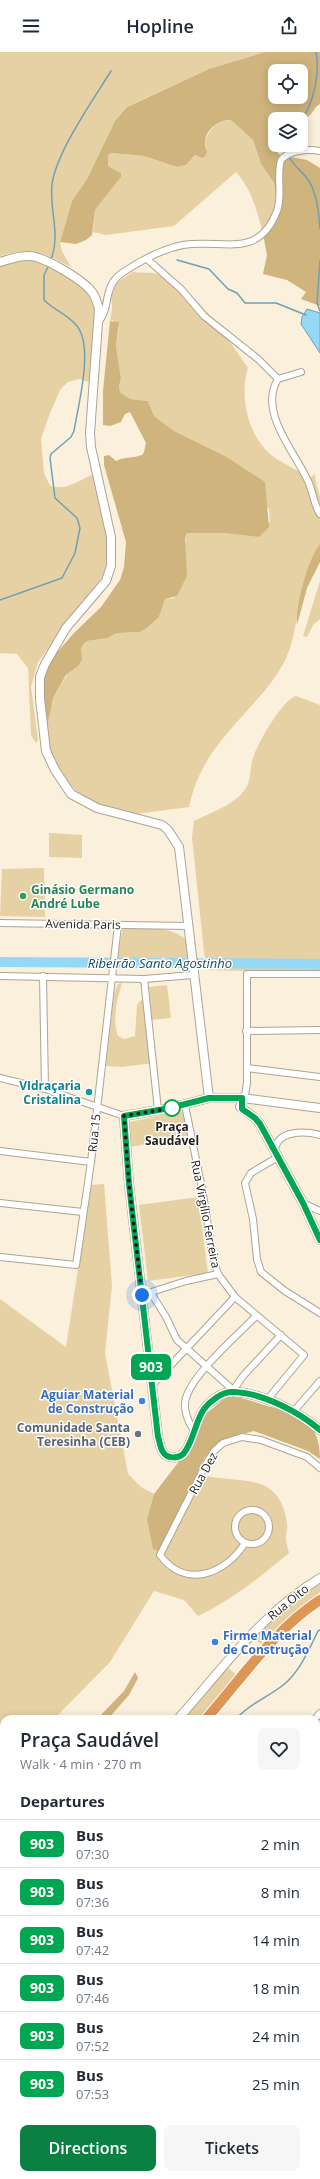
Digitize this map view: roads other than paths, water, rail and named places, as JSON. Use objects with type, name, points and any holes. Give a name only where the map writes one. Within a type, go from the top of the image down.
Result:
[{"type":"highway","points":[[209,1715],[275,1638],[320,1600]]},
{"type":"street","points":[[99,321],[104,314],[107,297],[115,280],[163,250],[197,243],[230,246],[254,241],[268,226],[276,213],[281,190],[279,170],[283,157],[298,152],[320,151]]},
{"type":"street","points":[[0,262],[21,256],[30,256],[43,259],[64,271],[92,291],[99,309],[90,433],[91,447],[111,538],[111,566],[106,581],[66,628],[45,664],[40,677],[42,722],[49,760],[71,794],[97,808],[162,825],[172,834],[179,847],[209,1098]]},
{"type":"street","points":[[147,259],[181,289],[197,309],[216,327],[254,356],[278,380]]},
{"type":"street","points":[[301,372],[278,380],[272,394],[275,415],[288,446],[308,481],[320,514]]},
{"type":"street","name":"Avenida Paris","points":[[0,923],[188,926]]},
{"type":"street","name":"Rua 15","points":[[0,1257],[76,1265],[91,1162],[118,925]]},
{"type":"street","points":[[0,976],[144,979],[193,972]]},
{"type":"street","points":[[320,974],[247,974],[247,1068],[246,1090],[242,1098],[242,1109],[255,1118],[277,1153],[320,1240]]},
{"type":"street","points":[[43,976],[45,1089]]},
{"type":"street","points":[[144,979],[158,1110]]},
{"type":"street","points":[[246,1031],[320,1030]]},
{"type":"street","points":[[247,1068],[320,1077]]},
{"type":"street","points":[[0,1078],[45,1089],[97,1105],[124,1116],[185,1105],[209,1098],[242,1098],[320,1108]]},
{"type":"street","name":"Rua Virgílio Ferreira","points":[[185,1105],[203,1194],[213,1258],[218,1274],[235,1297],[256,1316],[301,1350],[304,1355],[267,1400]]},
{"type":"street","points":[[124,1116],[129,1184],[158,1437],[163,1452],[171,1457],[181,1456],[189,1445],[204,1409],[211,1401],[232,1390],[281,1335]]},
{"type":"street","points":[[277,1153],[276,1143],[281,1138],[303,1132],[320,1135]]},
{"type":"street","points":[[0,1151],[91,1162]]},
{"type":"street","points":[[277,1153],[251,1173],[245,1184],[253,1219],[259,1267],[266,1277],[320,1313]]},
{"type":"street","points":[[0,1203],[83,1212]]},
{"type":"street","points":[[303,1203],[320,1211]]},
{"type":"street","points":[[142,1295],[186,1281],[218,1274]]},
{"type":"street","points":[[151,1293],[166,1317],[174,1334],[232,1390],[267,1400],[294,1411],[320,1430]]},
{"type":"street","points":[[153,1384],[235,1297]]},
{"type":"street","points":[[194,1430],[187,1418],[186,1400],[189,1391],[207,1367],[256,1316]]},
{"type":"street","points":[[242,1394],[241,1386],[243,1376]]},
{"type":"street","points":[[294,1411],[320,1381]]},
{"type":"street","name":"Rua Dez","points":[[245,1543],[238,1554],[228,1562],[204,1575],[193,1576],[173,1569],[160,1555],[214,1451],[223,1443],[242,1437],[260,1440],[307,1457],[320,1468]]},
{"type":"street","points":[[248,1510],[262,1512],[270,1524],[266,1538],[253,1544],[245,1543],[236,1532],[237,1518],[248,1510]]},
{"type":"street","name":"Rua Oito","points":[[182,1715],[266,1619],[298,1592],[320,1578]]},
{"type":"water","points":[[307,309],[320,313],[320,353],[301,324],[302,317]]},
{"type":"waterway","points":[[306,112],[315,88],[317,69],[316,52]]},
{"type":"waterway","points":[[51,259],[55,241],[52,203],[52,184],[55,171],[68,141],[111,71]]},
{"type":"waterway","points":[[289,157],[312,186],[317,204],[320,229]]},
{"type":"waterway","points":[[177,260],[209,269],[228,289],[237,293],[245,303],[276,303],[306,315]]},
{"type":"waterway","points":[[320,261],[317,303],[320,311]]},
{"type":"waterway","points":[[0,600],[62,578],[75,553],[80,528],[77,518],[55,498],[50,458],[51,454],[71,437],[74,431],[85,362],[84,348],[82,336],[77,326],[44,300],[44,275],[49,265]]},
{"type":"waterway","name":"Ribeirão Santo Agostinho","points":[[0,962],[320,964]]},
{"type":"waterway","points":[[240,1715],[246,1709],[282,1686],[294,1675],[318,1631],[320,1630]]},
{"type":"place","name":"Ginásio Germano André Lube","points":[[23,896]]},
{"type":"place","name":"VIdraçaria Cristalina","points":[[89,1092]]},
{"type":"place","name":"Praça Saudável","points":[[172,1108]]},
{"type":"place","name":"Aguiar Material de Construção","points":[[142,1401]]},
{"type":"place","name":"Comunidade Santa Teresinha (CEB)","points":[[138,1434]]},
{"type":"place","name":"Firme Material de Construção","points":[[215,1642]]}]
